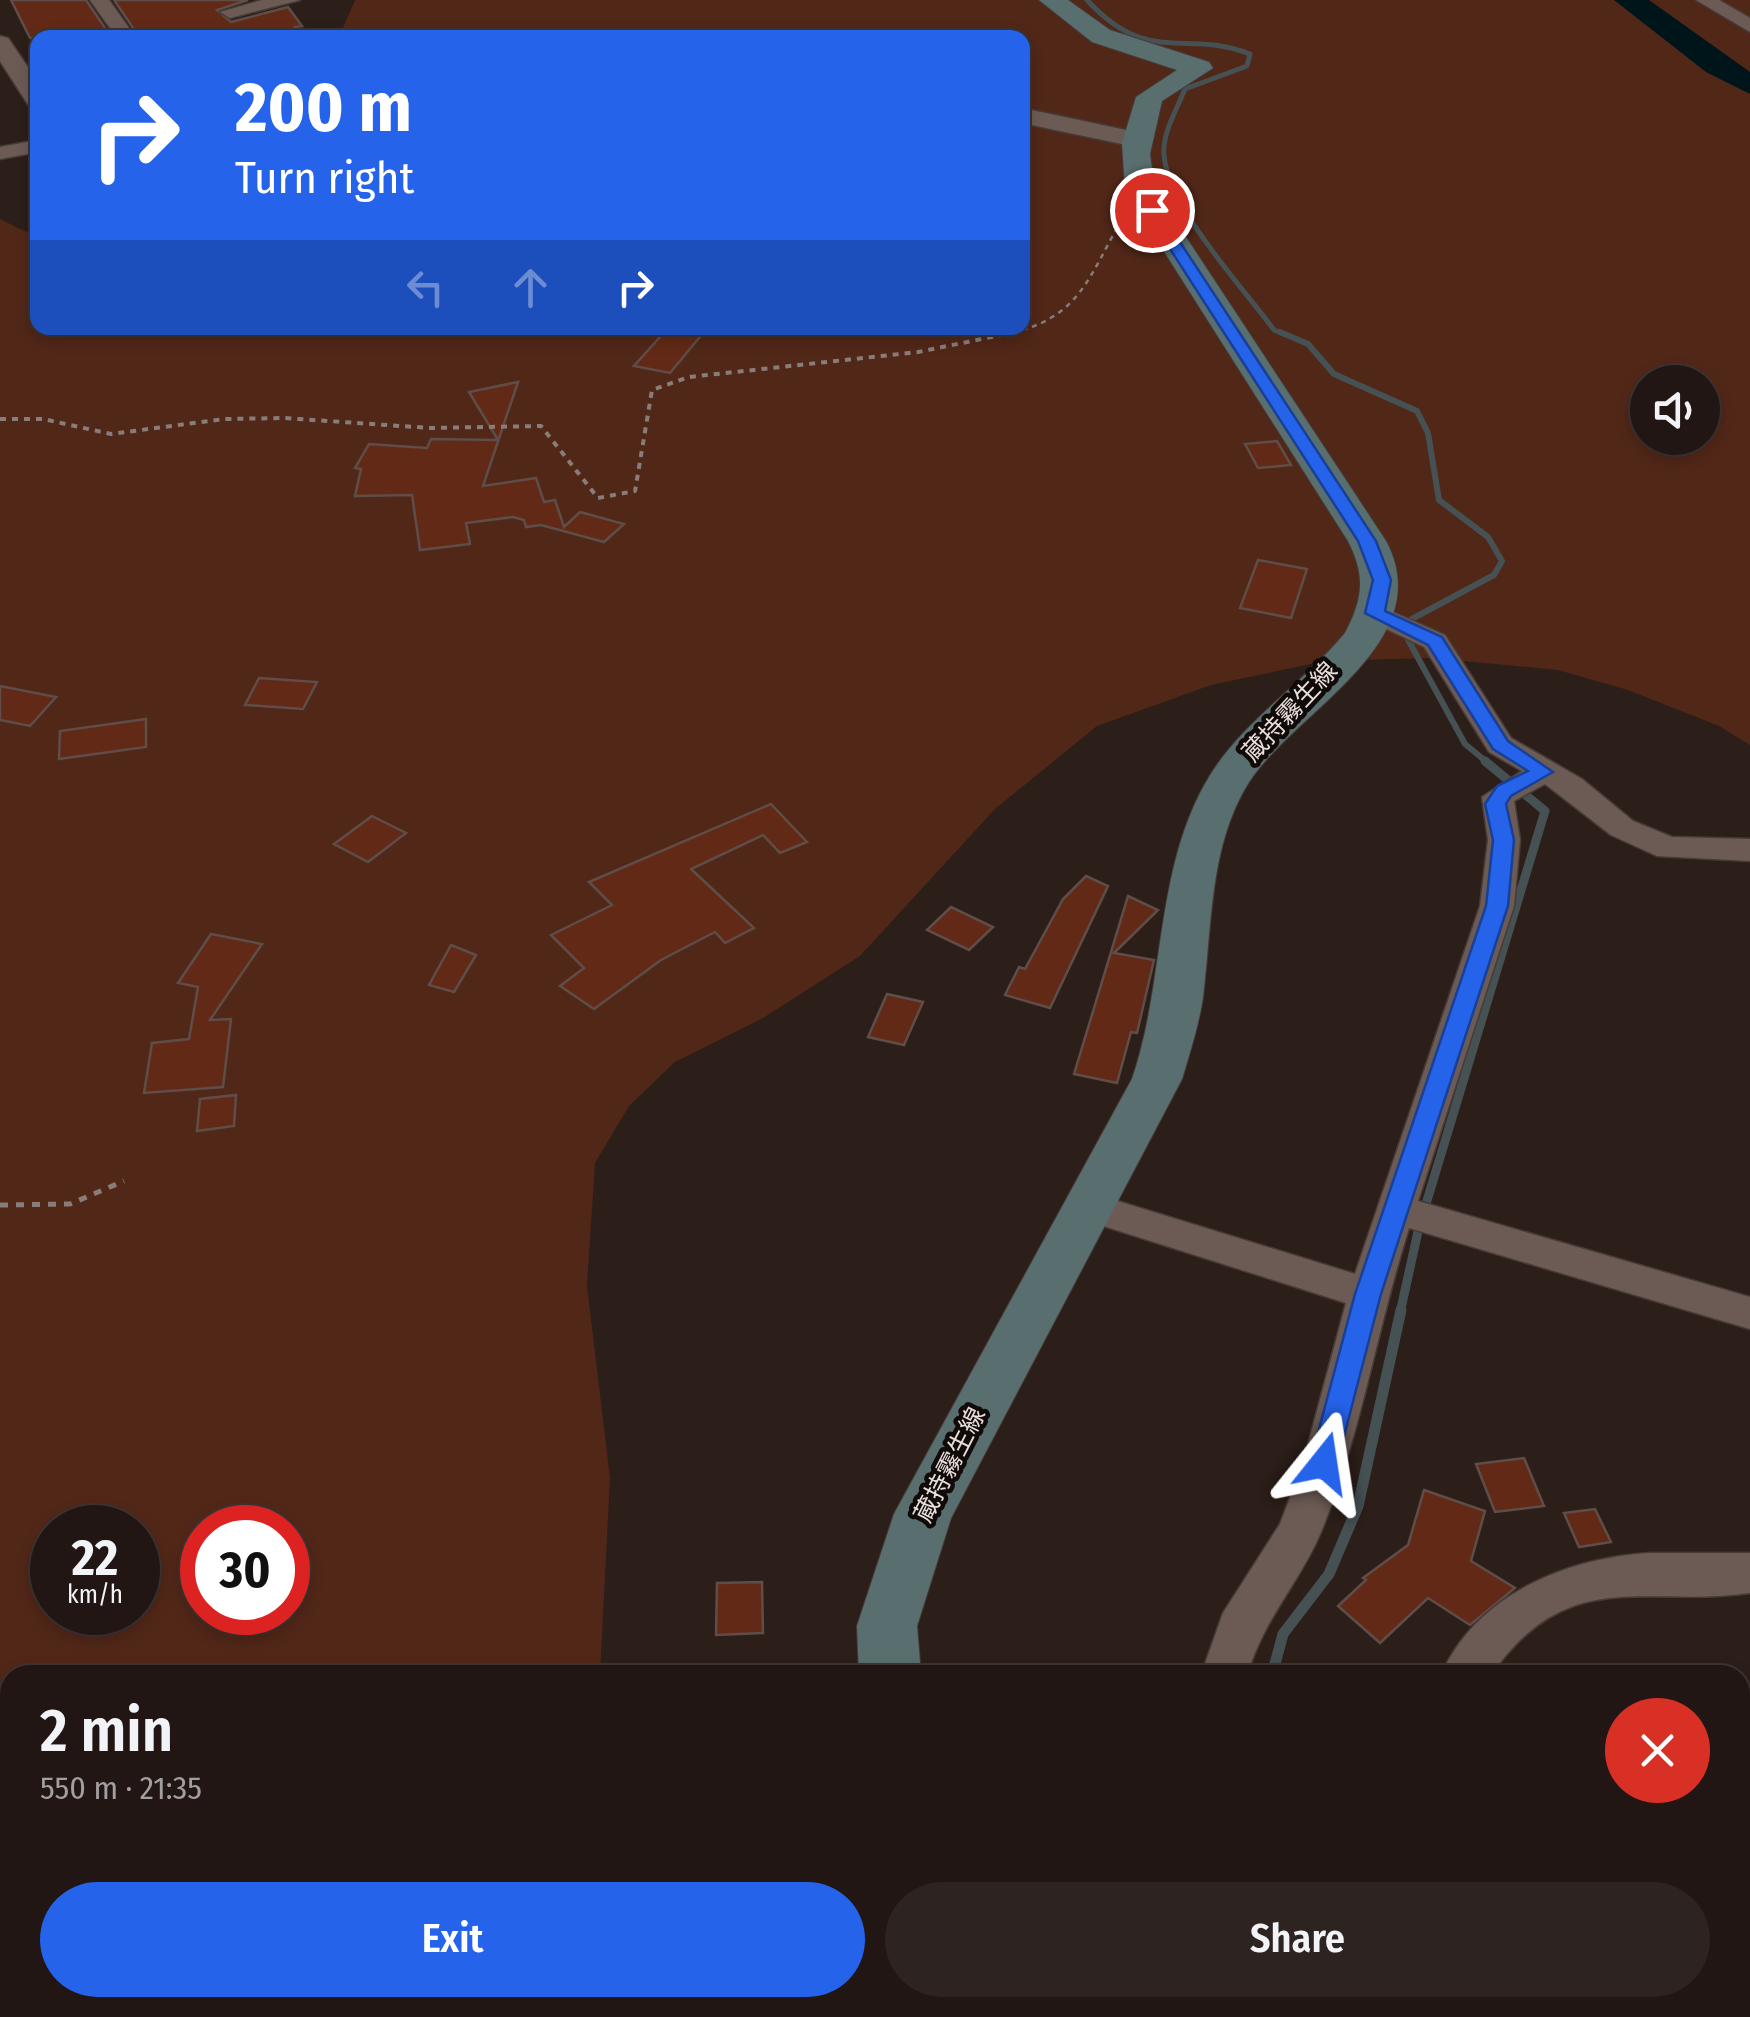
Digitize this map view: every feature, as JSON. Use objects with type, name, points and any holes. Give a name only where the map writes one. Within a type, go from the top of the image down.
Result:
[{"type":"main road","points":[[1052,0],[1093,32],[1199,68],[1155,91],[1136,139],[1135,173],[1140,190],[1367,541],[1382,580],[1382,616]]},
{"type":"main road","name":"蔵持霧生線","points":[[889,1665],[887,1626],[923,1514],[1085,1206],[1141,1114],[1170,1040],[1184,964],[1193,870],[1208,821],[1230,778],[1255,746],[1314,690],[1382,616]]},
{"type":"street","points":[[99,0],[122,30]]},
{"type":"street","points":[[230,12],[290,0]]},
{"type":"street","points":[[1705,0],[1750,26]]},
{"type":"street","points":[[0,43],[30,88]]},
{"type":"street","points":[[0,102],[30,98]]},
{"type":"street","points":[[1030,117],[1136,139]]},
{"type":"street","points":[[0,182],[19,150]]},
{"type":"street","points":[[1382,616],[1426,634],[1443,650],[1500,745],[1526,780],[1571,786],[1622,828],[1654,843],[1692,851],[1750,850]]},
{"type":"street","points":[[1227,1665],[1239,1627],[1300,1532],[1324,1463],[1368,1294],[1415,1214],[1497,906],[1504,840],[1496,804],[1526,780]]},
{"type":"street","points":[[1085,1206],[1368,1294]]},
{"type":"street","points":[[1415,1214],[1750,1313]]},
{"type":"street","points":[[1473,1665],[1504,1629],[1567,1585],[1647,1573],[1750,1573]]},
{"type":"path","points":[[1030,330],[1068,310],[1140,190]]},
{"type":"path","points":[[0,419],[43,419],[111,434],[224,420],[284,418],[430,428],[541,426],[548,429],[562,457],[598,498],[635,491],[652,390],[688,377],[918,352],[1003,335]]},
{"type":"path","points":[[0,1204],[70,1204],[124,1181]]},
{"type":"shaded area","points":[[355,0],[1750,0],[1750,745],[1719,726],[1628,690],[1558,670],[1432,658],[1325,661],[1211,685],[1097,726],[995,809],[860,956],[763,1018],[675,1062],[629,1106],[595,1163],[587,1286],[610,1478],[601,1665],[0,1665],[0,219],[30,234],[30,335],[1030,335],[1030,30],[342,30]]},
{"type":"building","points":[[11,0],[86,0],[107,30],[30,30],[30,38]]},
{"type":"building","points":[[114,0],[248,0],[217,10],[231,22],[288,7],[302,26],[295,27],[297,30],[135,30]]},
{"type":"building","points":[[662,335],[702,335],[670,373],[634,366]]},
{"type":"building","points":[[518,382],[483,486],[536,478],[544,502],[555,500],[564,527],[580,512],[624,524],[604,542],[541,525],[526,527],[524,520],[513,517],[466,523],[470,544],[420,550],[412,495],[355,496],[361,469],[355,468],[369,444],[427,448],[431,439],[498,440],[469,392]]},
{"type":"building","points":[[1277,441],[1291,465],[1258,468],[1245,444]]},
{"type":"building","points":[[1258,560],[1307,569],[1291,618],[1240,608]]},
{"type":"building","points":[[259,678],[317,682],[303,709],[245,705]]},
{"type":"building","points":[[0,686],[56,697],[30,726],[0,720]]},
{"type":"building","points":[[146,719],[146,747],[59,759],[60,731]]},
{"type":"building","points":[[771,804],[807,842],[780,853],[763,835],[691,869],[754,928],[725,943],[715,932],[661,960],[594,1009],[560,986],[584,968],[551,935],[612,905],[589,882]]},
{"type":"building","points":[[372,816],[406,833],[368,862],[334,844]]},
{"type":"building","points":[[1086,876],[1108,886],[1050,1008],[1005,995],[1019,967],[1025,969],[1063,899]]},
{"type":"building","points":[[1128,896],[1158,910],[1114,953],[1154,960],[1137,1033],[1131,1032],[1117,1083],[1074,1074]]},
{"type":"building","points":[[951,907],[993,927],[969,950],[927,930]]},
{"type":"building","points":[[211,934],[262,944],[210,1020],[231,1019],[223,1087],[144,1093],[152,1043],[189,1039],[198,987],[178,983]]},
{"type":"building","points":[[451,945],[476,955],[454,992],[429,985]]},
{"type":"building","points":[[887,994],[923,1002],[904,1045],[868,1037]]},
{"type":"building","points":[[236,1095],[234,1126],[197,1131],[200,1099]]},
{"type":"building","points":[[1524,1458],[1544,1506],[1495,1512],[1476,1464]]},
{"type":"building","points":[[1424,1490],[1485,1511],[1471,1561],[1515,1588],[1470,1625],[1428,1598],[1380,1643],[1338,1606],[1366,1580],[1363,1578],[1408,1545]]},
{"type":"building","points":[[1595,1509],[1611,1542],[1579,1547],[1564,1513]]},
{"type":"building","points":[[762,1582],[763,1633],[716,1635],[717,1583]]},
{"type":"waterway","points":[[1087,0],[1109,21],[1149,40],[1206,44],[1250,54],[1247,66],[1185,89],[1168,130],[1164,155],[1178,199],[1192,222],[1274,330],[1286,335]]},
{"type":"waterway","points":[[1629,0],[1717,65],[1750,84]]},
{"type":"waterway","points":[[1280,332],[1308,344],[1334,374],[1417,411],[1428,433],[1439,500],[1488,537],[1502,561],[1494,575],[1408,621],[1406,636],[1465,744],[1488,763]]},
{"type":"waterway","points":[[1400,1313],[1419,1227],[1545,811],[1485,761]]},
{"type":"waterway","points":[[1275,1665],[1283,1634],[1329,1574],[1358,1506],[1401,1310]]},
{"type":"route","points":[[1152,210],[1367,541],[1382,580],[1375,613],[1436,641],[1500,745],[1543,772],[1498,797],[1504,840],[1497,906],[1368,1294],[1324,1463]]}]
